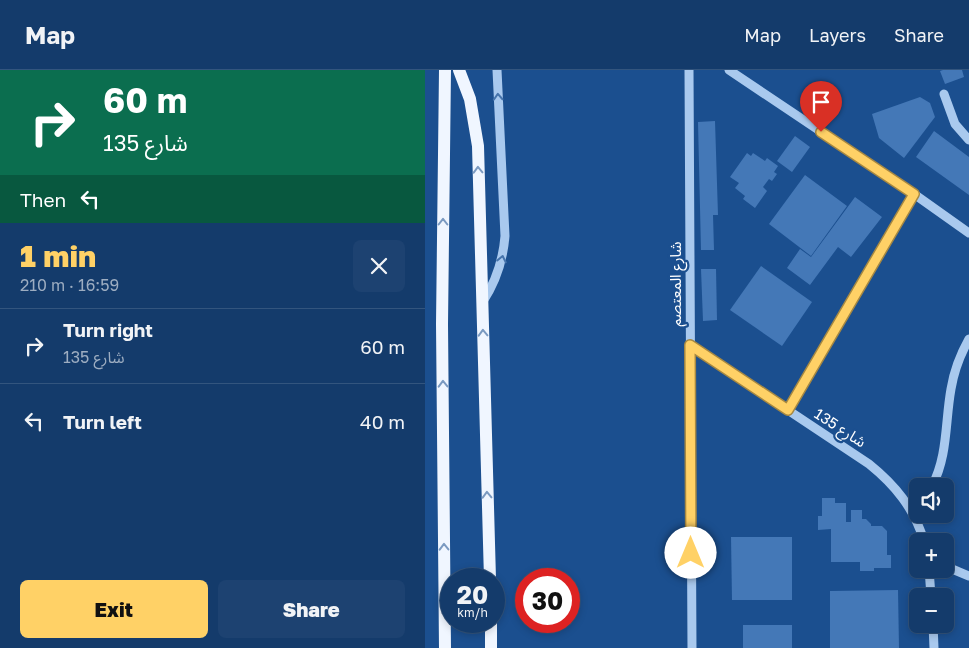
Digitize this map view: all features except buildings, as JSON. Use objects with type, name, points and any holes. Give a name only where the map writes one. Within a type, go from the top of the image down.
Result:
[{"type":"main road","points":[[445,70],[442,324],[445,648]]},
{"type":"main road","points":[[459,70],[470,99],[478,146],[490,568]]},
{"type":"main road","points":[[491,633],[491,648]]},
{"type":"street","points":[[482,303],[497,278],[504,250],[505,236],[497,70]]},
{"type":"street","name":"شارع المعتصم","points":[[689,70],[692,648]]},
{"type":"street","points":[[729,70],[969,233]]},
{"type":"street","points":[[944,94],[955,124],[969,140]]},
{"type":"street","points":[[788,410],[914,194]]},
{"type":"street","points":[[936,478],[943,458],[955,371],[969,339]]},
{"type":"street","name":"شارع 135","points":[[690,345],[869,464],[893,485],[909,506]]},
{"type":"street","points":[[954,570],[969,576]]},
{"type":"street","points":[[933,633],[934,648]]},
{"type":"route","points":[[691,553],[690,345],[788,410],[914,194],[821,132]]}]
